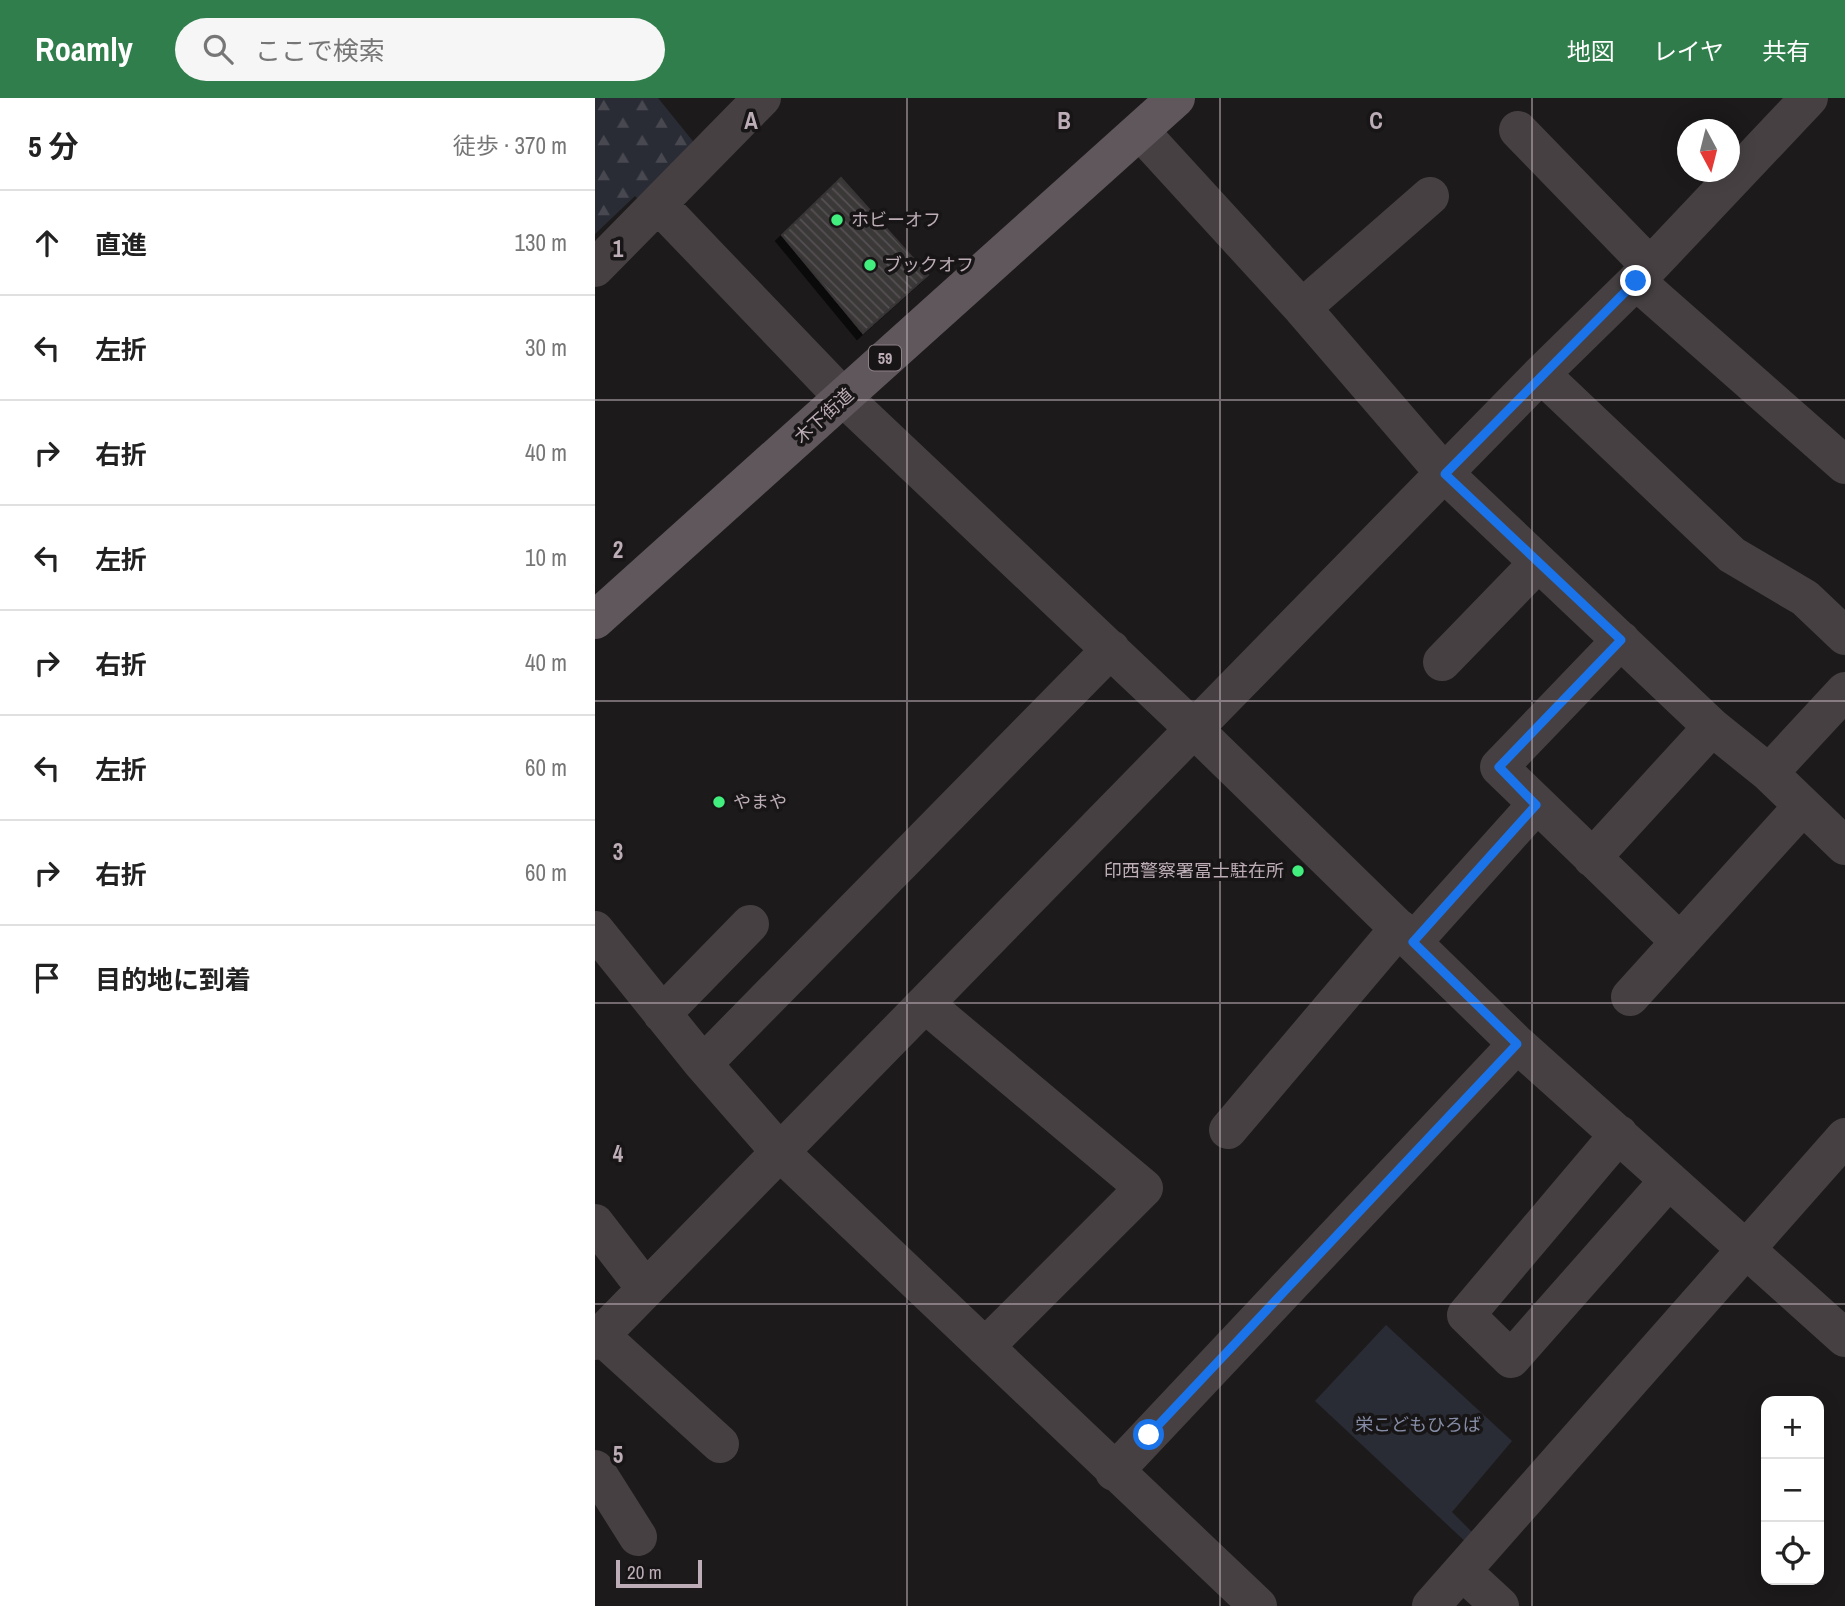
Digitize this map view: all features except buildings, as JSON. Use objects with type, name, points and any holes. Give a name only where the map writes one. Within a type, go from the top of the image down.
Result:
[{"type":"main road","name":"木下街道","points":[[595,620],[1177,98]]},
{"type":"street","points":[[720,1444],[598,1338],[1193,728],[1643,274],[1809,98]]},
{"type":"street","points":[[595,268],[645,206],[742,105]]},
{"type":"street","points":[[1518,130],[1643,274],[1845,465]]},
{"type":"street","points":[[1140,131],[1302,308],[1445,474],[1712,727],[1769,773],[1845,846]]},
{"type":"street","points":[[1302,308],[1430,196]]},
{"type":"street","points":[[595,244],[645,206]]},
{"type":"street","points":[[645,206],[1111,649],[1517,1044],[1845,1338]]},
{"type":"street","points":[[1541,374],[1732,555],[1805,598],[1845,636]]},
{"type":"street","points":[[1442,662],[1537,564]]},
{"type":"street","points":[[1621,640],[1499,767],[1680,942]]},
{"type":"street","points":[[703,1064],[1111,649]]},
{"type":"street","points":[[1769,773],[1845,691]]},
{"type":"street","points":[[1592,858],[1712,727]]},
{"type":"street","points":[[1228,1130],[1406,935],[1536,805]]},
{"type":"street","points":[[1630,998],[1802,807]]},
{"type":"street","points":[[662,1014],[750,924]]},
{"type":"street","points":[[595,930],[703,1064],[780,1152],[1258,1606]]},
{"type":"street","points":[[925,1004],[1144,1188],[985,1347]]},
{"type":"street","points":[[1114,1472],[1517,1044]]},
{"type":"street","points":[[1619,1134],[1466,1315],[1511,1359],[1669,1180]]},
{"type":"street","points":[[1431,1606],[1748,1249],[1840,1154]]},
{"type":"street","points":[[595,1223],[645,1288]]},
{"type":"street","points":[[595,1469],[638,1537]]},
{"type":"street","points":[[1462,1571],[1500,1606]]},
{"type":"green space","points":[[595,98],[658,98],[700,150],[646,208],[635,196],[595,234]]},
{"type":"green space","name":"栄こどもひろば","points":[[1386,1325],[1512,1441],[1452,1512],[1476,1536],[1469,1545],[1315,1401]]},
{"type":"place","name":"ホビーオフ","points":[[837,220]]},
{"type":"place","name":"ブックオフ","points":[[870,265]]},
{"type":"place","name":"やまや","points":[[719,802]]},
{"type":"place","name":"印西警察署冨士駐在所","points":[[1298,871]]},
{"type":"route","points":[[1149,1435],[1517,1044],[1413,942],[1536,805],[1499,767],[1621,640],[1537,564],[1445,474],[1541,374],[1636,281]]}]
